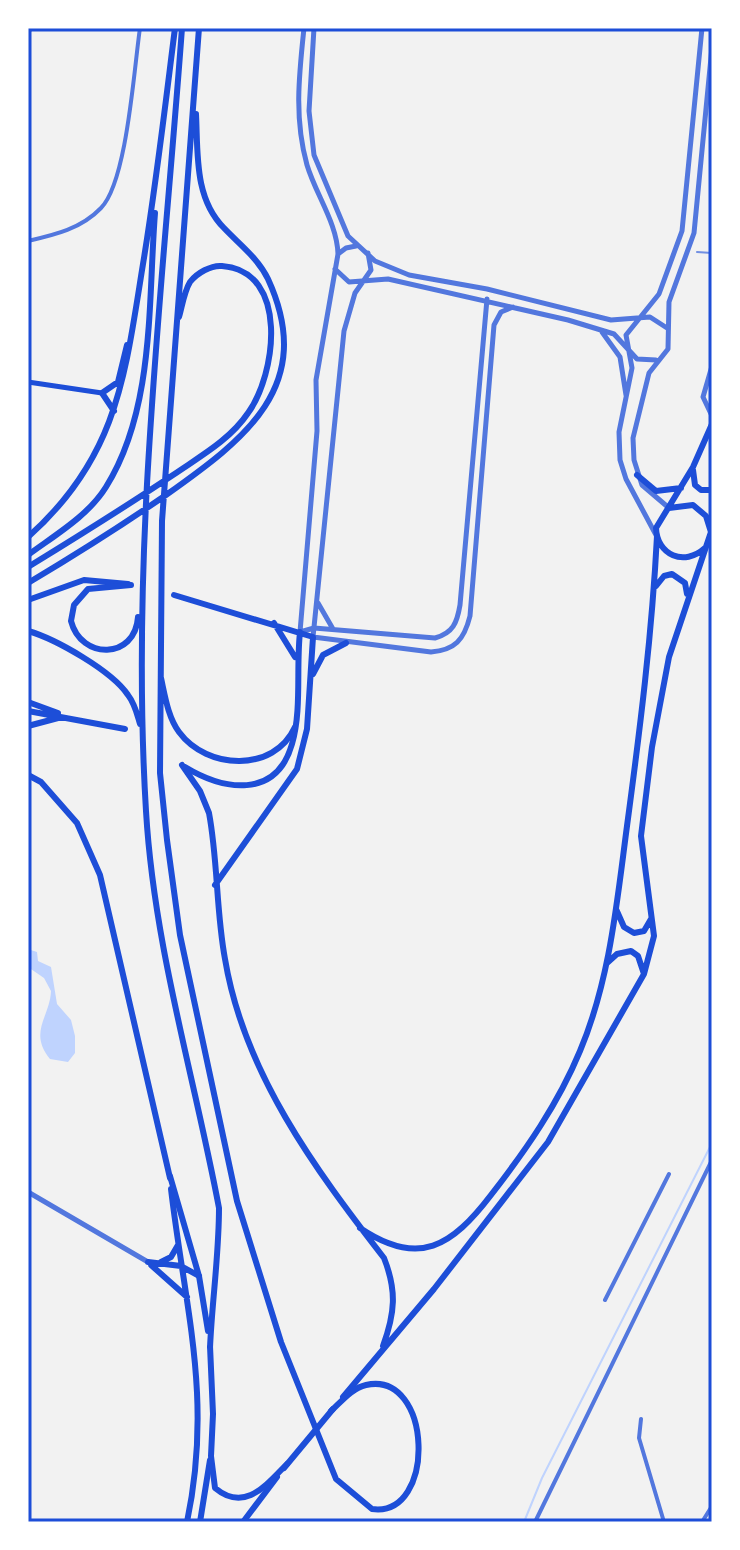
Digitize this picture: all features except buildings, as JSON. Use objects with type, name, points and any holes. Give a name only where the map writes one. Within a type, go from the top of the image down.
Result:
[{"type":"main road","points":[[28,537],[56,510],[80,479],[114,413],[127,373],[158,169],[175,28]]},
{"type":"main road","points":[[28,600],[84,580],[131,585],[98,586],[79,597],[71,621],[82,641],[92,648],[109,651],[123,648],[133,637],[142,582],[182,28]]},
{"type":"main road","points":[[199,28],[162,521],[158,667],[160,773],[180,935],[237,1201],[281,1342],[336,1479],[372,1509],[388,1507],[406,1495],[416,1473],[416,1429],[405,1400],[397,1392],[377,1384],[356,1389],[331,1411]]},
{"type":"main road","points":[[28,583],[124,524],[241,439],[270,400],[284,351],[273,292],[266,274],[247,249],[214,216],[201,188],[195,84]]},
{"type":"main road","points":[[28,555],[82,515],[98,497],[127,446],[138,406],[145,353],[158,169]]},
{"type":"main road","points":[[28,567],[195,459],[232,433],[247,415],[264,383],[272,339],[270,317],[252,279],[241,270],[217,265],[200,273],[186,292],[175,332]]},
{"type":"main road","points":[[102,393],[118,382],[136,311]]},
{"type":"main road","points":[[28,382],[102,393],[111,402],[114,413]]},
{"type":"main road","points":[[360,1228],[380,1241],[410,1250],[430,1248],[467,1226],[530,1144],[568,1079],[594,1012],[616,905],[638,745],[658,520],[669,508],[693,467],[712,424]]},
{"type":"main road","points":[[693,467],[695,485],[701,490],[712,490]]},
{"type":"main road","points":[[637,475],[656,491],[681,488]]},
{"type":"main road","points":[[657,536],[665,551],[681,558],[698,554],[709,540],[710,523],[700,510],[685,504],[669,508]]},
{"type":"main road","points":[[243,1522],[548,1142],[644,974],[654,943],[641,836],[652,747],[669,657],[712,531]]},
{"type":"main road","points":[[654,591],[664,576],[672,574],[685,583],[687,597]]},
{"type":"main road","points":[[142,582],[146,813],[157,922],[175,1018],[202,1120],[219,1208],[219,1249],[212,1293],[210,1348],[211,1456],[200,1522]]},
{"type":"main road","points":[[174,595],[313,637],[307,729],[297,769],[215,885]]},
{"type":"main road","points":[[274,623],[297,661]]},
{"type":"main road","points":[[28,631],[62,645],[113,679],[134,704],[143,735]]},
{"type":"main road","points":[[300,632],[295,727],[284,761],[266,779],[254,784],[222,785],[182,765],[200,791],[209,813],[225,962],[248,1039],[292,1131],[384,1258],[393,1282],[394,1315],[381,1352]]},
{"type":"main road","points":[[310,681],[323,655],[346,643]]},
{"type":"main road","points":[[158,667],[180,733],[213,757],[228,761],[258,758],[282,745],[295,727]]},
{"type":"main road","points":[[28,702],[73,718]]},
{"type":"main road","points":[[28,711],[125,729]]},
{"type":"main road","points":[[28,726],[50,718],[73,718]]},
{"type":"main road","points":[[28,772],[41,782],[77,823],[91,852],[106,899],[170,1176],[199,1276],[210,1348]]},
{"type":"main road","points":[[616,905],[620,921],[634,933],[644,931],[653,915]]},
{"type":"main road","points":[[606,964],[617,954],[631,951],[638,956],[644,974]]},
{"type":"main road","points":[[170,1176],[200,1404],[195,1479],[187,1522]]},
{"type":"main road","points":[[148,1262],[167,1260],[178,1245]]},
{"type":"main road","points":[[148,1262],[181,1266],[199,1276]]},
{"type":"main road","points":[[148,1262],[174,1282],[188,1298]]},
{"type":"main road","points":[[211,1456],[215,1488],[234,1498],[255,1495],[287,1464]]},
{"type":"street","points":[[28,241],[81,225],[110,196],[123,144],[140,28]]},
{"type":"street","points":[[304,28],[298,116],[307,165],[336,235],[338,254],[316,380],[315,454],[300,632],[314,628],[435,638],[447,635],[458,618],[487,299]]},
{"type":"street","points":[[314,28],[309,111],[320,175],[348,236],[361,248],[383,266],[409,275],[604,318],[657,319],[667,328]]},
{"type":"street","points":[[657,536],[626,479],[620,460],[619,432],[632,368],[626,335],[659,294],[683,227],[702,28]]},
{"type":"street","points":[[669,508],[648,492],[637,475],[633,452],[635,427],[649,373],[668,349],[671,294],[694,233],[712,47]]},
{"type":"street","points":[[298,116],[309,111]]},
{"type":"street","points":[[690,165],[700,187]]},
{"type":"street","points":[[683,227],[694,233]]},
{"type":"street","points":[[338,254],[346,248],[361,248]]},
{"type":"street","points":[[368,253],[372,264],[355,293],[344,331],[313,637],[346,643],[447,651],[466,631],[494,325],[497,315],[513,307]]},
{"type":"street","points":[[335,268],[344,280],[388,279],[487,299],[600,330],[614,334],[644,361],[658,359]]},
{"type":"street","points":[[487,299],[506,294]]},
{"type":"street","points":[[600,330],[620,357],[626,400]]},
{"type":"street","points":[[712,366],[703,397],[712,416]]},
{"type":"street","points":[[462,577],[473,576]]},
{"type":"street","points":[[317,602],[334,630]]},
{"type":"street","points":[[535,1522],[712,1160]]},
{"type":"street","points":[[605,1300],[669,1174]]},
{"type":"street","points":[[28,1192],[148,1262]]},
{"type":"street","points":[[641,1419],[639,1438],[664,1522]]},
{"type":"street","points":[[702,1522],[712,1506]]},
{"type":"water","points":[[28,949],[37,952],[38,961],[51,967],[57,1004],[71,1020],[75,1053],[68,1062],[50,1059],[41,1041],[40,1032],[51,991],[44,978],[28,967]]},
{"type":"waterway","points":[[524,1522],[542,1478],[712,1143]]},
{"type":"railway","points":[[697,252],[712,253]]}]
